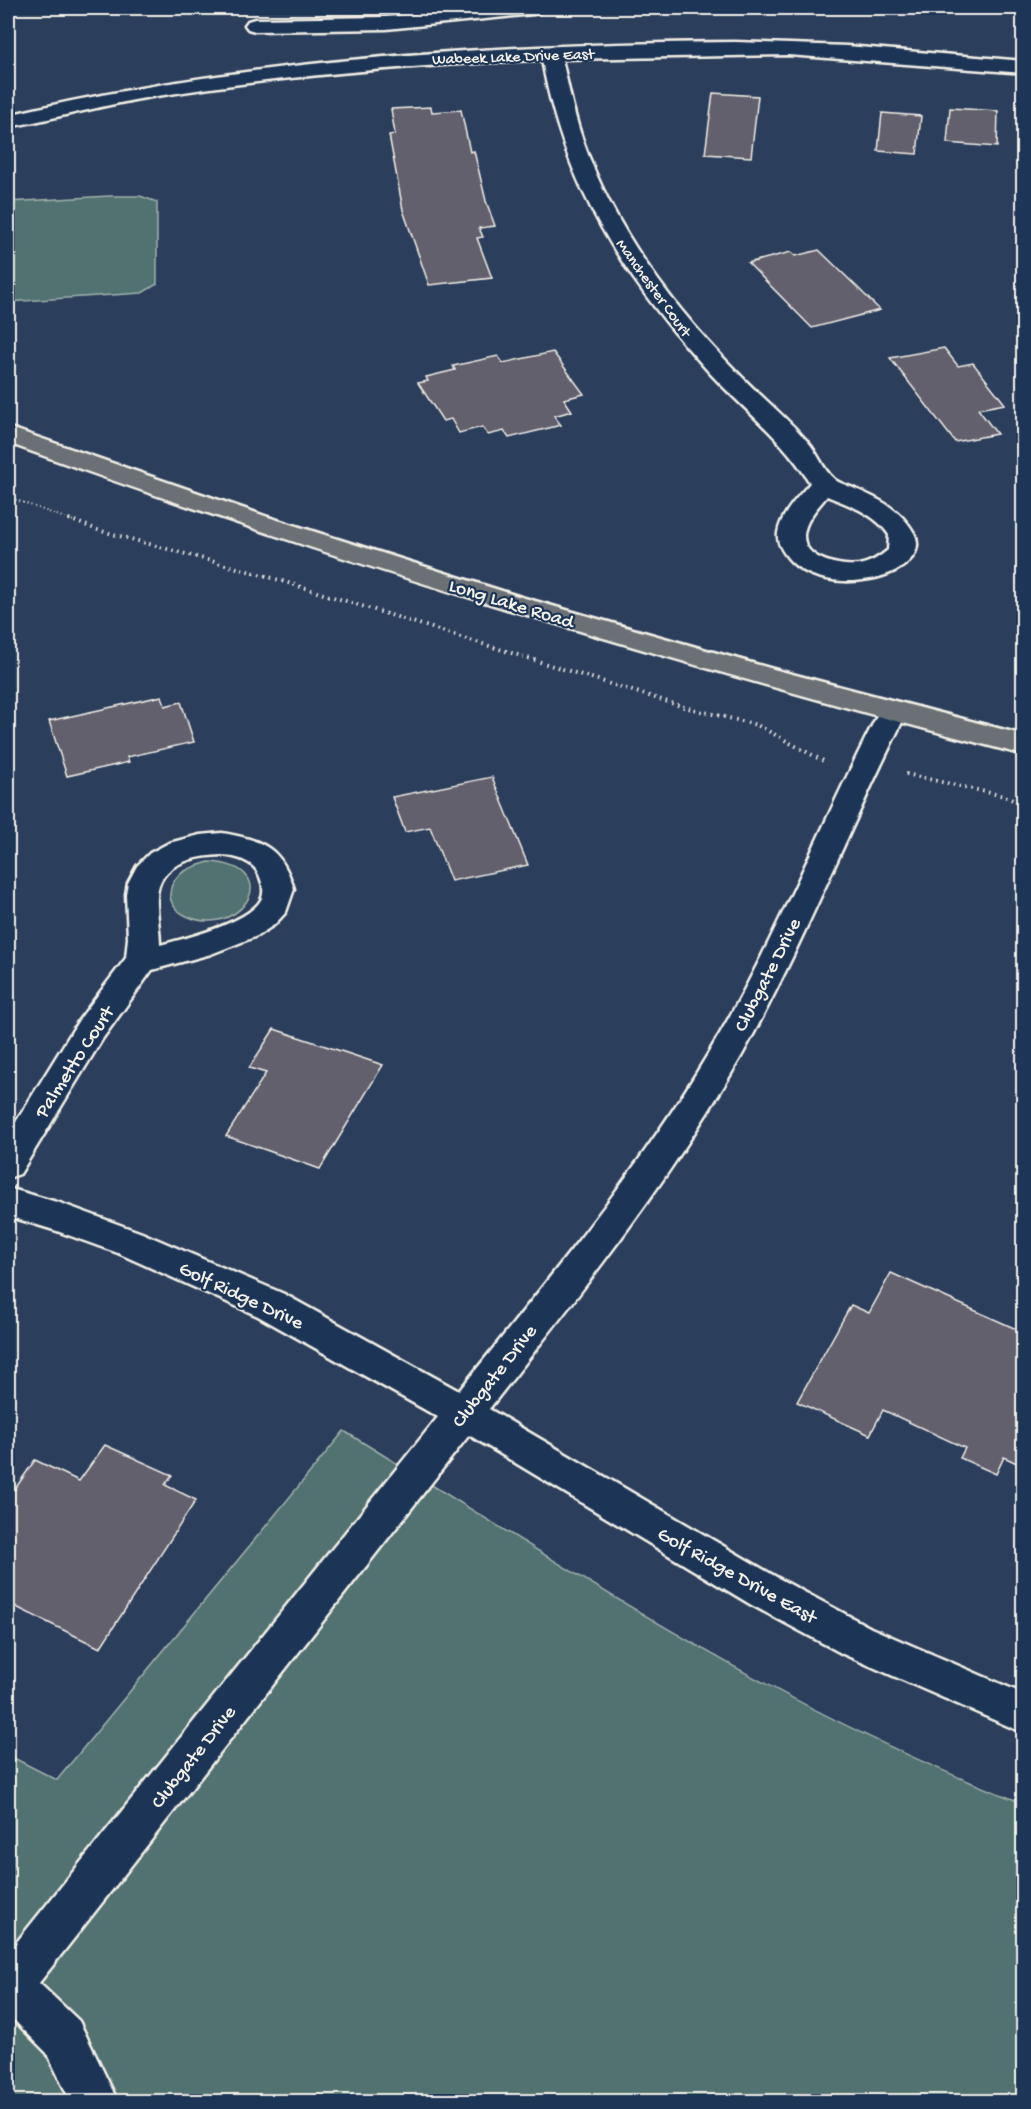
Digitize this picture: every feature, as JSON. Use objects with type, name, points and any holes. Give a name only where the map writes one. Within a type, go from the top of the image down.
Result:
[{"type":"main road","name":"Long Lake Road","points":[[8,435],[142,484],[341,550],[554,616],[893,712],[1023,745]]},
{"type":"street","points":[[255,25],[374,23],[533,8]]},
{"type":"street","name":"Wabeek Lake Drive East","points":[[8,121],[112,98],[259,74],[411,59],[551,53],[788,49],[1023,67]]},
{"type":"street","name":"Manchester Court","points":[[551,53],[558,92],[574,150],[600,206],[626,249],[646,280],[694,341],[798,446],[823,484]]},
{"type":"street","name":"Clubgate Drive","points":[[9,1984],[464,1413],[589,1254],[658,1159],[705,1089],[769,973],[863,768],[893,712]]},
{"type":"street","points":[[209,843],[238,846],[268,860],[279,879],[280,895],[267,914],[247,929],[214,941],[142,961],[144,938],[141,896],[146,876],[158,862],[182,849],[209,843]]},
{"type":"street","name":"Palmetto Court","points":[[8,1164],[92,1028],[142,961]]},
{"type":"street","name":"Golf Ridge Drive","points":[[8,1202],[60,1217],[130,1243],[271,1305],[464,1413]]},
{"type":"street","name":"Golf Ridge Drive East","points":[[464,1413],[764,1591],[857,1641],[1023,1714]]},
{"type":"street","points":[[9,1984],[63,2037],[95,2102]]},
{"type":"path","points":[[8,497],[98,530],[266,576],[684,706],[757,725],[816,759],[832,764]]},
{"type":"path","points":[[905,774],[1004,796],[1023,805]]},
{"type":"green space","points":[[140,196],[157,202],[157,284],[142,293],[8,302],[8,202]]},
{"type":"green space","points":[[209,862],[234,867],[247,877],[251,889],[246,902],[235,913],[220,920],[201,920],[181,913],[172,902],[170,894],[171,887],[178,876],[189,869]]},
{"type":"green space","points":[[344,1431],[592,1584],[760,1681],[933,1766],[1023,1803],[1023,2101],[8,2101],[8,1755],[57,1780]]},
{"type":"building","points":[[713,93],[758,96],[751,157],[705,154]]},
{"type":"building","points":[[431,107],[432,112],[461,110],[470,152],[474,151],[486,201],[495,226],[479,228],[483,237],[477,238],[492,278],[429,285],[403,210],[389,135],[395,134],[391,109]]},
{"type":"building","points":[[950,108],[998,111],[997,147],[947,143]]},
{"type":"building","points":[[882,113],[921,116],[917,154],[878,151]]},
{"type":"building","points":[[819,250],[880,310],[812,328],[748,263],[791,252],[795,256]]},
{"type":"building","points":[[944,348],[958,366],[973,363],[1005,404],[978,409],[997,434],[955,442],[890,358]]},
{"type":"building","points":[[553,352],[584,394],[564,399],[572,411],[554,416],[561,425],[509,438],[504,431],[488,435],[482,427],[459,433],[451,419],[443,421],[418,383],[428,381],[426,377],[455,370],[453,366],[498,356],[503,363]]},
{"type":"building","points":[[162,696],[165,706],[181,702],[194,742],[127,757],[129,762],[67,776],[49,721]]},
{"type":"building","points":[[492,777],[528,865],[451,881],[430,827],[405,832],[392,797]]},
{"type":"building","points":[[274,1029],[383,1065],[320,1169],[226,1136],[266,1073],[249,1068]]},
{"type":"building","points":[[891,1273],[1023,1332],[1023,1466],[1004,1457],[996,1474],[960,1458],[965,1448],[883,1410],[870,1435],[797,1402],[851,1305],[869,1313]]},
{"type":"building","points":[[105,1445],[172,1475],[165,1485],[196,1500],[100,1648],[8,1603],[8,1499],[35,1460],[79,1481]]}]
